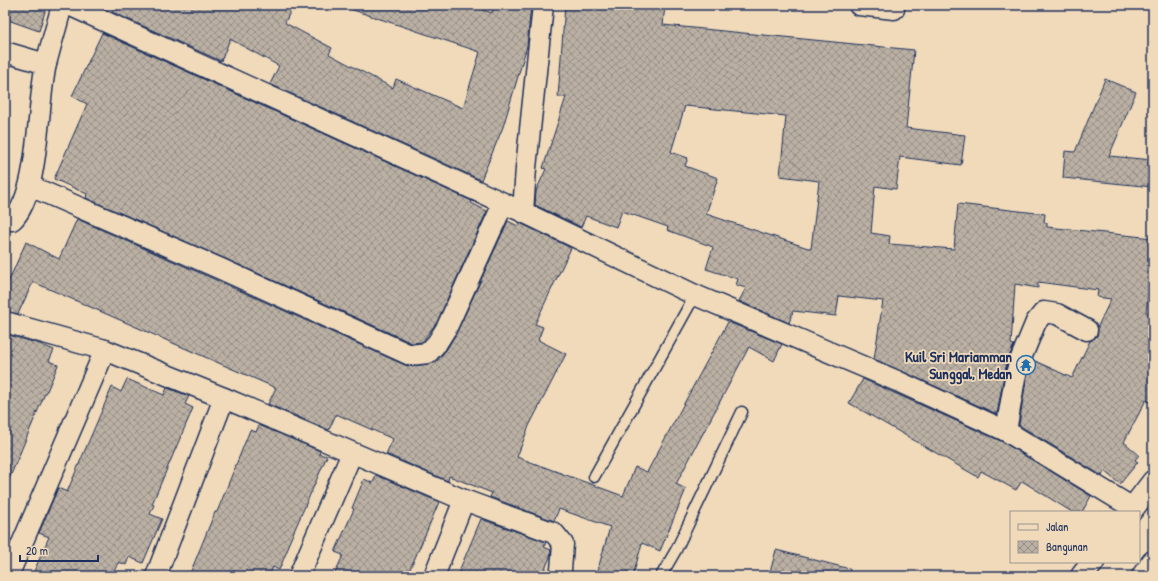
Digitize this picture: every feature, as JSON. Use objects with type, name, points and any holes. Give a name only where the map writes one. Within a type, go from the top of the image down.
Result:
[{"type":"main road","points":[[1132,510],[1153,482]]},
{"type":"main road","points":[[1142,576],[1153,562]]},
{"type":"main road","points":[[1082,576],[1092,563]]},
{"type":"street","points":[[5,220],[12,220],[18,214],[30,186],[46,64],[62,5]]},
{"type":"street","points":[[69,5],[523,212],[695,295],[897,381],[1006,431],[1132,510]]},
{"type":"street","points":[[523,212],[526,168],[544,5]]},
{"type":"street","points":[[859,5],[894,9]]},
{"type":"street","points":[[5,52],[46,64]]},
{"type":"street","points":[[30,186],[221,269],[410,355],[428,353],[438,343],[447,327],[503,204]]},
{"type":"street","points":[[1006,431],[1015,378],[1036,322],[1044,312],[1057,314],[1087,330]]},
{"type":"street","points":[[5,322],[105,350],[224,398],[464,500],[554,533],[563,544],[561,570],[559,576]]},
{"type":"street","points":[[8,576],[105,350]]},
{"type":"street","points":[[156,576],[224,398]]},
{"type":"street","points":[[299,576],[352,453]]},
{"type":"street","points":[[434,576],[464,500]]},
{"type":"lane","points":[[594,477],[695,295]]},
{"type":"lane","points":[[661,576],[676,550],[742,412]]},
{"type":"building","points":[[5,5],[47,5],[39,31],[5,19]]},
{"type":"building","points":[[116,5],[293,5],[285,23],[332,48],[329,54],[393,88],[396,79],[463,108],[480,52],[350,9],[351,5],[469,5],[492,13],[494,5],[531,5],[527,46],[503,127],[481,180],[270,84],[279,66],[230,39],[221,61],[112,12]]},
{"type":"building","points":[[565,5],[665,5],[663,25],[914,50],[906,128],[965,135],[961,165],[900,157],[896,189],[875,186],[871,233],[890,236],[889,244],[954,249],[958,204],[1045,214],[1044,223],[1047,223],[1047,227],[1153,238],[1153,257],[1146,312],[1153,316],[1153,404],[1146,400],[1124,442],[1139,455],[1135,460],[1138,462],[1120,484],[1104,471],[1102,476],[1019,425],[1026,380],[1033,360],[1072,378],[1090,341],[1097,336],[1098,326],[1111,299],[1097,297],[1098,290],[1038,282],[1038,288],[1015,284],[1011,344],[1014,345],[1008,359],[1004,375],[997,414],[874,359],[883,301],[839,296],[836,316],[793,311],[789,323],[739,301],[746,288],[736,285],[738,279],[706,269],[713,247],[667,230],[668,227],[622,211],[616,227],[586,216],[581,227],[535,205],[536,191],[546,169],[543,168],[566,97],[558,97]],"holes":[[[685,106],[786,116],[780,176],[819,181],[811,249],[706,214],[718,178],[685,166],[688,158],[671,152]]]},
{"type":"building","points":[[102,33],[472,201],[471,203],[487,211],[437,322],[422,342],[412,343],[86,198],[87,194],[54,179],[87,104],[72,96]]},
{"type":"building","points":[[1105,79],[1136,92],[1109,156],[1153,160],[1153,187],[1063,178],[1065,151],[1075,152]]},
{"type":"building","points":[[77,219],[405,365],[411,366],[430,364],[437,361],[447,349],[457,332],[508,221],[518,226],[520,223],[571,248],[535,324],[543,327],[538,340],[566,354],[529,426],[517,457],[623,496],[635,467],[647,472],[728,322],[782,344],[774,361],[749,347],[676,484],[686,489],[660,551],[642,543],[633,576],[596,576],[610,527],[559,509],[554,521],[490,497],[492,493],[449,476],[448,481],[386,454],[393,439],[336,414],[329,430],[268,404],[276,388],[33,282],[18,314],[5,311],[5,289],[26,242],[59,259]]},
{"type":"building","points":[[5,334],[40,344],[54,350],[49,361],[58,365],[5,489]]},
{"type":"building","points":[[127,379],[164,395],[167,388],[189,396],[185,404],[193,408],[152,504],[154,505],[150,514],[162,519],[143,563],[129,557],[126,565],[119,562],[111,576],[32,576],[49,537],[39,533],[58,488],[67,492],[112,387],[121,392]]},
{"type":"building","points":[[863,379],[1001,441],[1091,496],[1083,511],[1070,511],[1022,481],[1016,490],[981,471],[978,477],[849,403]]},
{"type":"building","points":[[259,425],[320,451],[319,454],[327,456],[288,545],[289,546],[279,570],[273,567],[269,576],[189,576],[250,430],[256,432]]},
{"type":"building","points":[[376,475],[439,502],[407,576],[334,576],[343,555],[335,552],[354,509],[352,508],[364,479],[373,483]]},
{"type":"building","points":[[481,519],[546,542],[544,547],[551,550],[550,557],[542,576],[457,576]]},
{"type":"building","points":[[776,550],[850,569],[849,576],[769,576]]},
{"type":"place","name":"Kuil Sri Mariamman Sunggal, Medan","points":[[1026,365]]}]
